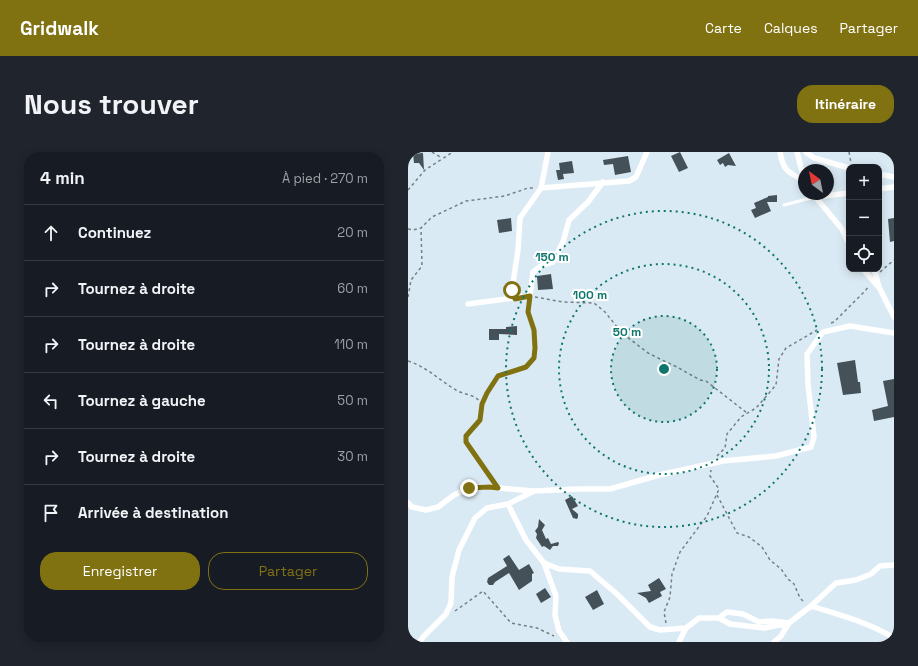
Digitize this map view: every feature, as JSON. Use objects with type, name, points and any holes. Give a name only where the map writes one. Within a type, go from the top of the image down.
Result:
[{"type":"street","points":[[515,299],[512,290],[518,250],[520,218],[541,188],[548,152]]},
{"type":"street","points":[[541,188],[629,181],[636,177],[646,152]]},
{"type":"street","points":[[780,152],[782,163],[787,171],[798,177]]},
{"type":"street","points":[[797,152],[800,164]]},
{"type":"street","points":[[806,152],[814,158],[846,166]]},
{"type":"street","points":[[882,175],[894,177]]},
{"type":"street","points":[[468,304],[530,296],[533,272],[542,266],[553,262],[563,242],[569,220],[588,202],[603,182]]},
{"type":"street","points":[[882,189],[894,187]]},
{"type":"street","points":[[834,194],[846,194]]},
{"type":"street","points":[[818,200],[842,229],[846,238]]},
{"type":"street","points":[[842,229],[846,231]]},
{"type":"street","points":[[864,272],[880,290]]},
{"type":"street","points":[[875,272],[880,290],[894,317]]},
{"type":"street","points":[[408,503],[412,507],[426,510],[438,507],[454,494],[469,488],[489,487],[533,491],[610,489],[658,475],[723,461],[776,456],[810,447],[814,437],[808,384],[807,354],[823,332],[850,326],[894,333]]},
{"type":"street","points":[[420,642],[423,637],[446,614],[451,603],[452,577],[459,550],[475,518],[487,508],[508,504],[533,491]]},
{"type":"street","points":[[508,504],[526,540],[544,563],[556,596],[555,614],[559,631],[566,641]]},
{"type":"street","points":[[544,563],[559,569],[590,571],[618,595],[650,627],[660,630],[686,628]]},
{"type":"street","points":[[774,642],[781,636],[789,623],[811,606],[836,583],[856,580],[871,574],[880,566],[894,565]]},
{"type":"street","points":[[811,606],[848,617],[880,629],[894,638]]},
{"type":"street","points":[[719,618],[727,612],[743,614],[759,622],[772,621],[789,623]]},
{"type":"street","points":[[737,613],[746,626]]},
{"type":"street","points":[[679,642],[686,628],[700,618],[719,618],[730,624],[764,628],[789,623]]},
{"type":"lane","points":[[784,205],[799,200]]},
{"type":"path","points":[[432,152],[442,158]]},
{"type":"path","points":[[408,190],[425,170],[453,152]]},
{"type":"path","points":[[849,152],[850,164]]},
{"type":"path","points":[[408,229],[413,230],[421,228],[432,217],[466,201],[505,196],[528,188],[541,188]]},
{"type":"path","points":[[408,297],[411,280],[422,266],[421,228]]},
{"type":"path","points":[[876,275],[894,260]]},
{"type":"path","points":[[829,324],[834,322],[866,291],[872,281]]},
{"type":"path","points":[[498,488],[466,442],[466,436],[480,420],[482,404],[498,376],[526,367],[534,358],[534,330],[528,312],[530,296],[562,302],[594,303],[605,312],[622,333],[648,352],[677,366],[700,380],[706,381],[747,413]]},
{"type":"path","points":[[666,629],[664,612],[670,597],[672,574],[680,552],[707,516],[719,489],[710,476],[711,464],[724,448],[727,434],[740,417],[756,408],[776,385],[779,359],[786,348],[817,330]]},
{"type":"path","points":[[408,361],[424,368],[455,390],[476,398],[482,404]]},
{"type":"path","points":[[716,495],[737,533],[749,538],[762,547],[770,560],[781,569],[788,579],[794,584],[800,598],[811,606]]},
{"type":"path","points":[[446,614],[454,612],[483,591],[510,624],[537,628],[566,641]]},
{"type":"building","points":[[680,152],[688,168],[679,172],[671,156]]},
{"type":"building","points":[[423,153],[424,170],[419,163],[414,163],[413,154]]},
{"type":"building","points":[[729,153],[736,166],[728,165],[725,167],[723,163],[720,165],[717,160]]},
{"type":"building","points":[[628,156],[631,172],[615,175],[613,164],[604,165],[603,160]]},
{"type":"building","points":[[572,161],[574,173],[563,174],[564,179],[558,180],[556,170],[560,170],[559,163]]},
{"type":"building","points":[[777,195],[777,202],[767,202],[771,211],[755,218],[751,210],[756,208],[754,203],[768,196]]},
{"type":"building","points":[[511,218],[512,231],[499,233],[497,220]]},
{"type":"building","points":[[894,218],[894,241],[890,242],[888,219]]},
{"type":"building","points":[[551,274],[553,289],[538,290],[537,276]]},
{"type":"building","points":[[517,326],[517,335],[499,334],[499,340],[489,340],[489,329],[506,329],[506,327]]},
{"type":"building","points":[[855,360],[861,393],[843,395],[837,363]]},
{"type":"building","points":[[894,379],[894,417],[874,421],[872,410],[888,406],[883,381]]},
{"type":"building","points":[[572,496],[578,506],[572,509],[578,514],[577,519],[573,518],[565,500]]},
{"type":"building","points":[[539,519],[545,525],[542,530],[546,539],[548,538],[551,544],[558,542],[558,546],[553,546],[550,550],[544,546],[542,547],[536,538],[537,534],[535,531],[538,527]]},
{"type":"building","points":[[509,555],[519,570],[529,564],[534,573],[532,574],[532,581],[519,590],[509,573],[493,585],[489,585],[487,582],[488,578],[507,566],[503,559]]},
{"type":"building","points":[[659,578],[666,589],[660,592],[662,596],[649,603],[646,598],[637,593],[651,591],[648,585]]},
{"type":"building","points":[[545,588],[551,597],[541,603],[536,594]]},
{"type":"building","points":[[597,590],[604,604],[593,610],[585,597]]},
{"type":"route","points":[[469,488],[498,488],[466,442],[466,436],[480,420],[482,404],[487,393],[498,376],[526,367],[534,358],[534,330],[528,312],[530,296],[515,299],[512,290]]}]
